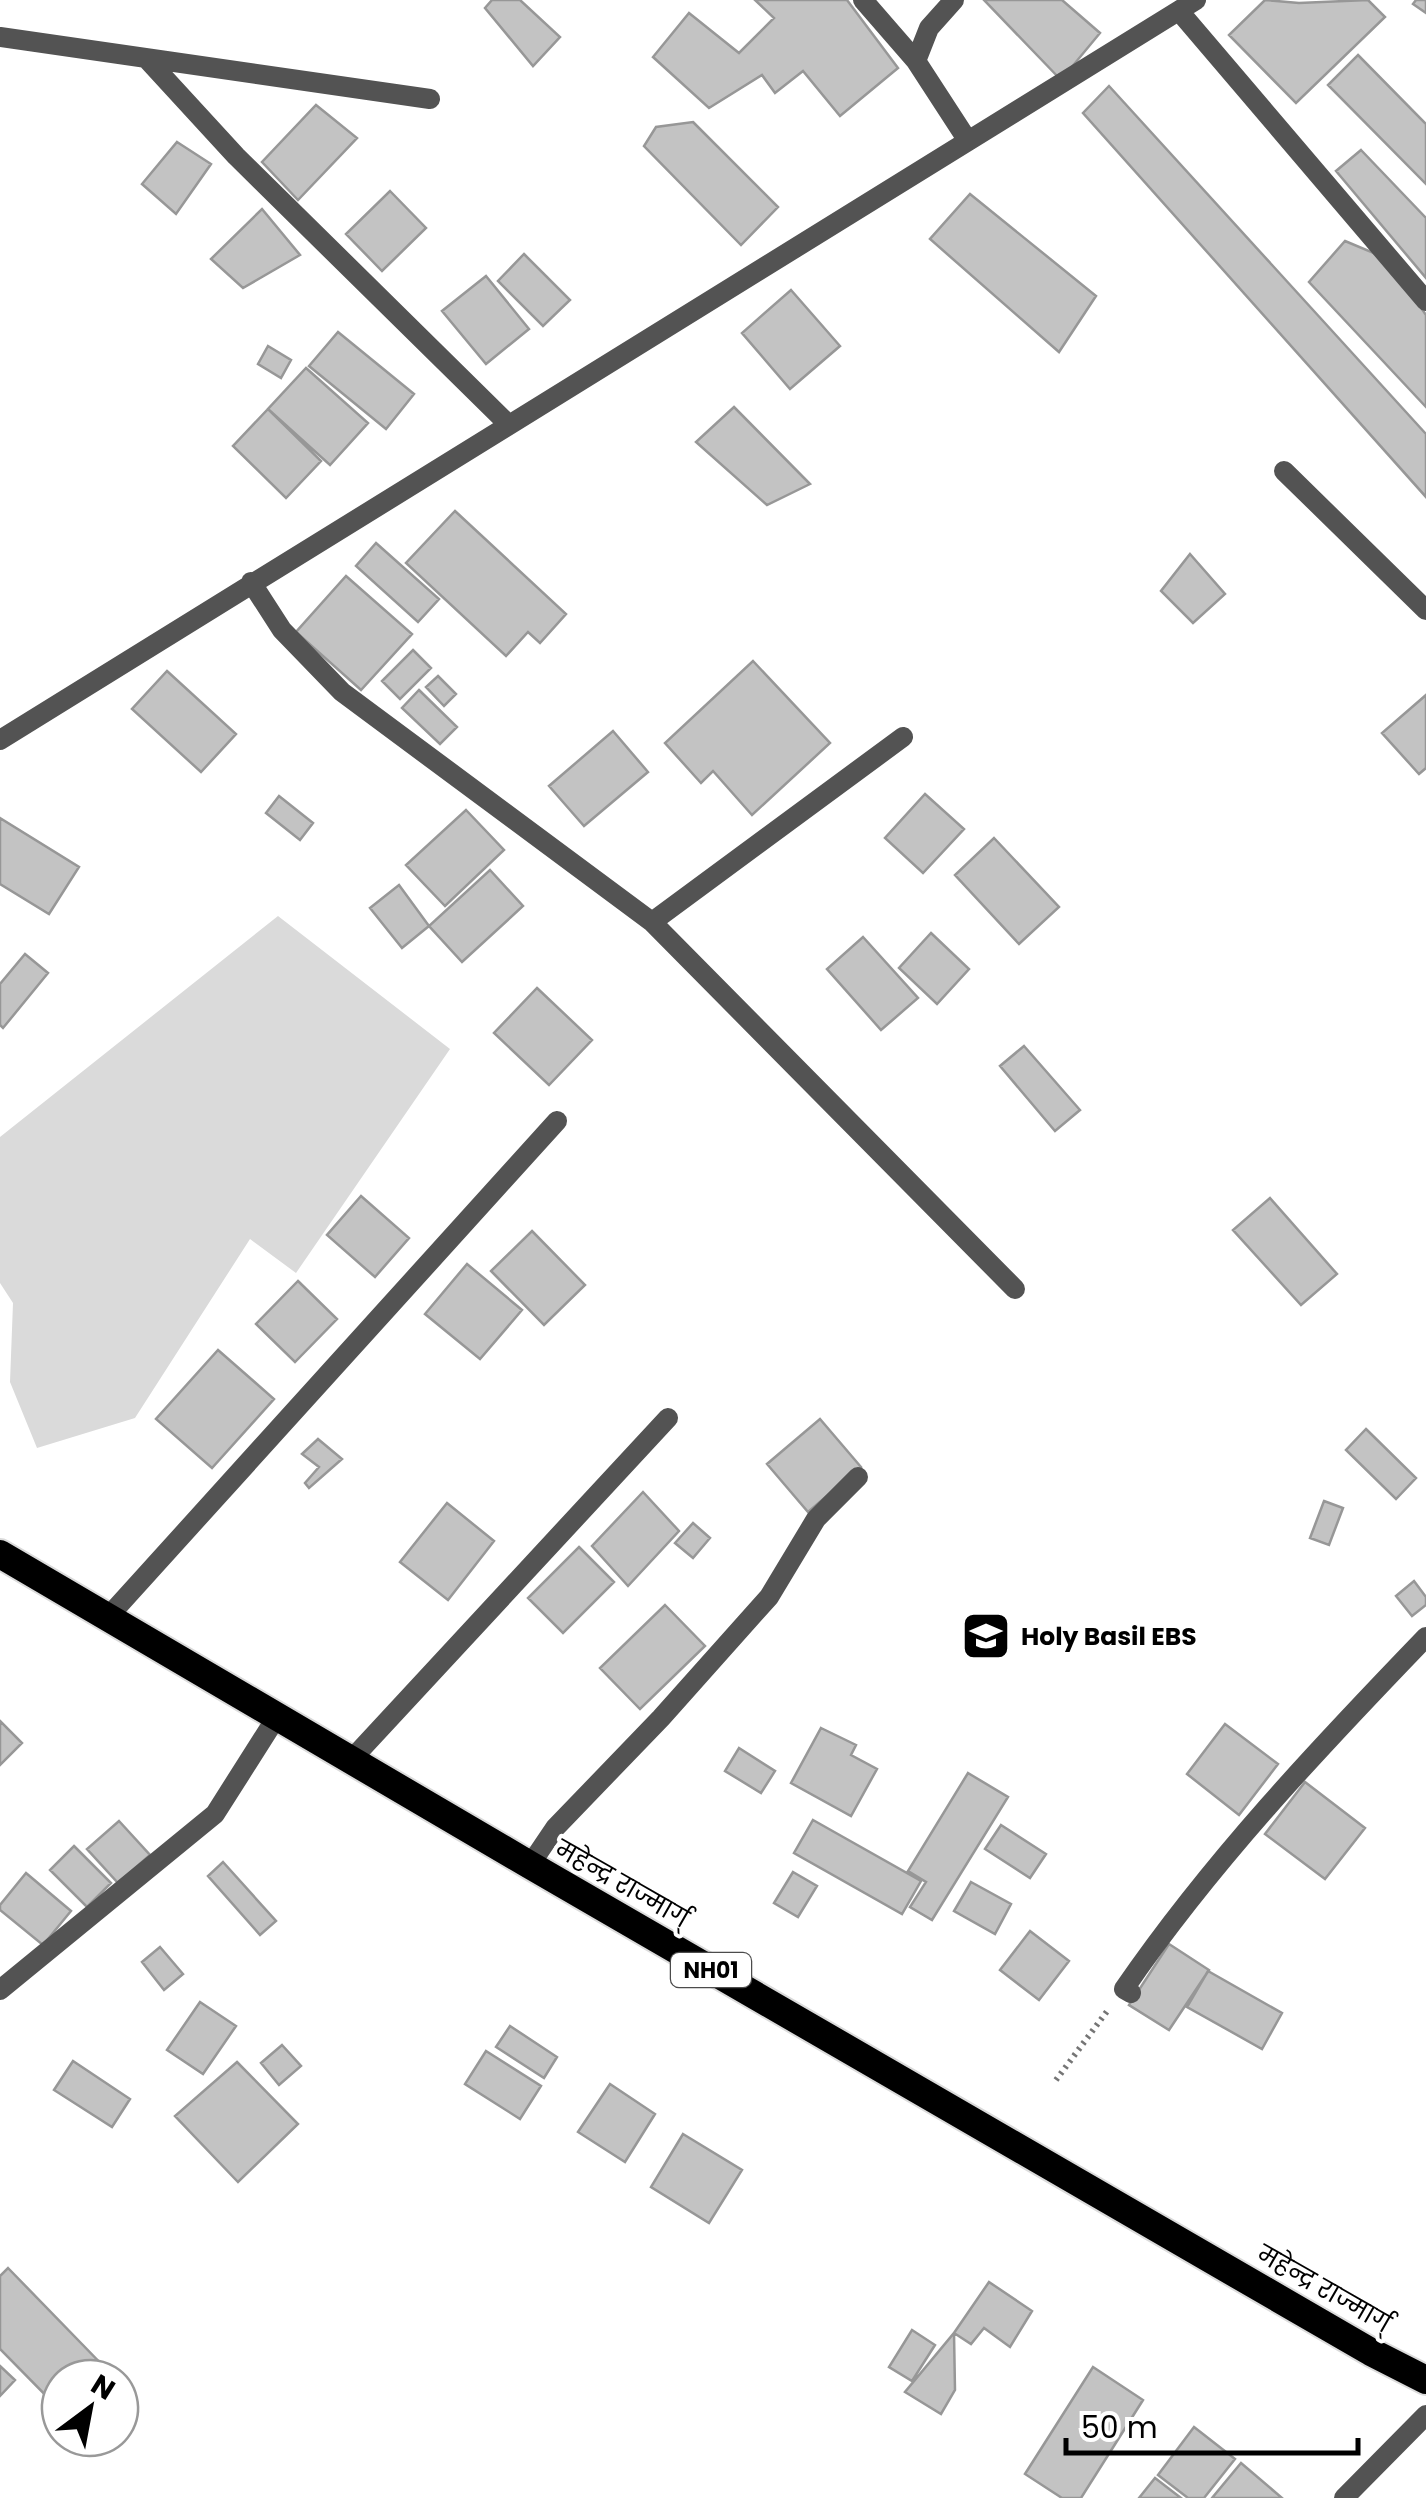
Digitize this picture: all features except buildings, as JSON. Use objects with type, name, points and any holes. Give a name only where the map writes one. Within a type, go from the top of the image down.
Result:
[{"type":"highway","name":"महेन्द्र राज्मार्ग्","points":[[0,1554],[530,1866],[1371,2352],[1426,2380]]},
{"type":"street","points":[[863,0],[916,61],[968,141]]},
{"type":"street","points":[[916,61],[929,28],[954,0]]},
{"type":"street","points":[[0,740],[1188,5],[1426,301]]},
{"type":"street","points":[[0,38],[430,99]]},
{"type":"street","points":[[146,58],[236,156],[508,424]]},
{"type":"street","points":[[1284,471],[1426,610]]},
{"type":"street","points":[[251,582],[282,630],[342,692],[652,922],[1015,1289]]},
{"type":"street","points":[[652,922],[902,737]]},
{"type":"street","points":[[108,1618],[557,1121]]},
{"type":"street","points":[[350,1760],[668,1418]]},
{"type":"street","points":[[530,1866],[555,1828],[769,1597],[816,1520],[858,1478]]},
{"type":"street","points":[[1128,1991],[1152,1947],[1302,1766],[1426,1637]]},
{"type":"street","points":[[0,1990],[215,1814],[276,1718]]},
{"type":"street","points":[[1344,2498],[1426,2415]]},
{"type":"path","points":[[1056,2080],[1128,1991]]},
{"type":"shaded area","points":[[278,916],[450,1049],[296,1273],[250,1239],[135,1418],[37,1448],[10,1382],[13,1303],[0,1283],[0,1137]]},
{"type":"place","name":"Holy Basil EBS","points":[[986,1636]]}]
